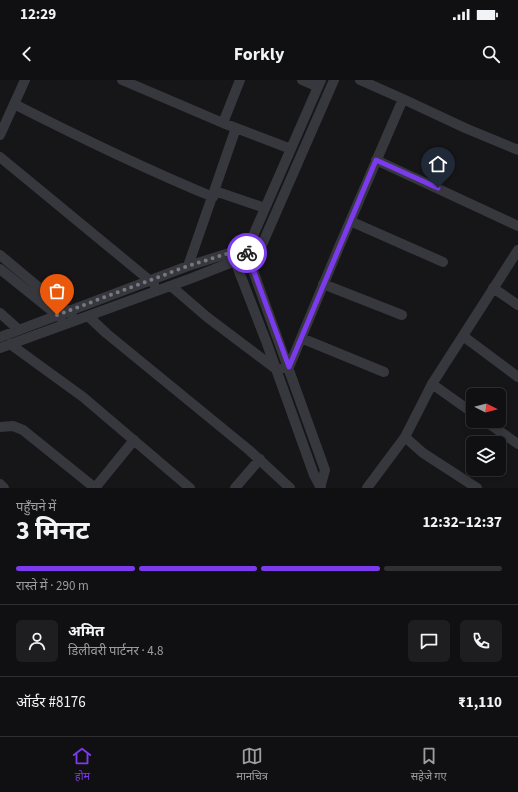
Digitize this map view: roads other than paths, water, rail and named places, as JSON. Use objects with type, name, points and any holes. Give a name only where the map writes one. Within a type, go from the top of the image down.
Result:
[{"type":"street","points":[[0,135],[25,80]]},
{"type":"street","points":[[122,80],[223,123],[291,149]]},
{"type":"street","points":[[223,123],[240,80]]},
{"type":"street","points":[[0,348],[170,286],[234,257],[245,248],[249,244],[266,208],[320,84],[302,80]]},
{"type":"street","points":[[0,337],[188,266],[234,257],[249,258],[261,247],[334,80]]},
{"type":"street","points":[[360,80],[465,128],[518,150]]},
{"type":"street","points":[[289,367],[323,284],[403,99]]},
{"type":"street","points":[[14,104],[162,176],[214,194],[266,208]]},
{"type":"street","points":[[188,266],[236,128]]},
{"type":"street","points":[[0,157],[160,290]]},
{"type":"street","points":[[376,160],[518,226]]},
{"type":"street","points":[[350,221],[443,262]]},
{"type":"street","points":[[245,248],[325,470],[321,488]]},
{"type":"street","points":[[367,488],[405,437],[432,384],[518,250]]},
{"type":"street","points":[[0,255],[78,319]]},
{"type":"street","points":[[234,257],[314,475],[321,488]]},
{"type":"street","points":[[0,269],[67,323]]},
{"type":"street","points":[[323,284],[402,315]]},
{"type":"street","points":[[170,286],[207,317],[276,369],[289,367]]},
{"type":"street","points":[[493,288],[518,305]]},
{"type":"street","points":[[0,313],[19,330]]},
{"type":"street","points":[[88,316],[106,333],[260,459],[290,488]]},
{"type":"street","points":[[462,336],[518,377]]},
{"type":"street","points":[[301,338],[384,372]]},
{"type":"street","points":[[10,344],[83,397],[190,488]]},
{"type":"street","points":[[432,384],[466,408]]},
{"type":"street","points":[[0,427],[13,426],[23,430],[95,488],[134,440]]},
{"type":"street","points":[[495,428],[518,444]]},
{"type":"street","points":[[405,437],[423,453],[477,488]]},
{"type":"street","points":[[235,488],[260,459]]},
{"type":"street","points":[[0,484],[4,488]]}]
